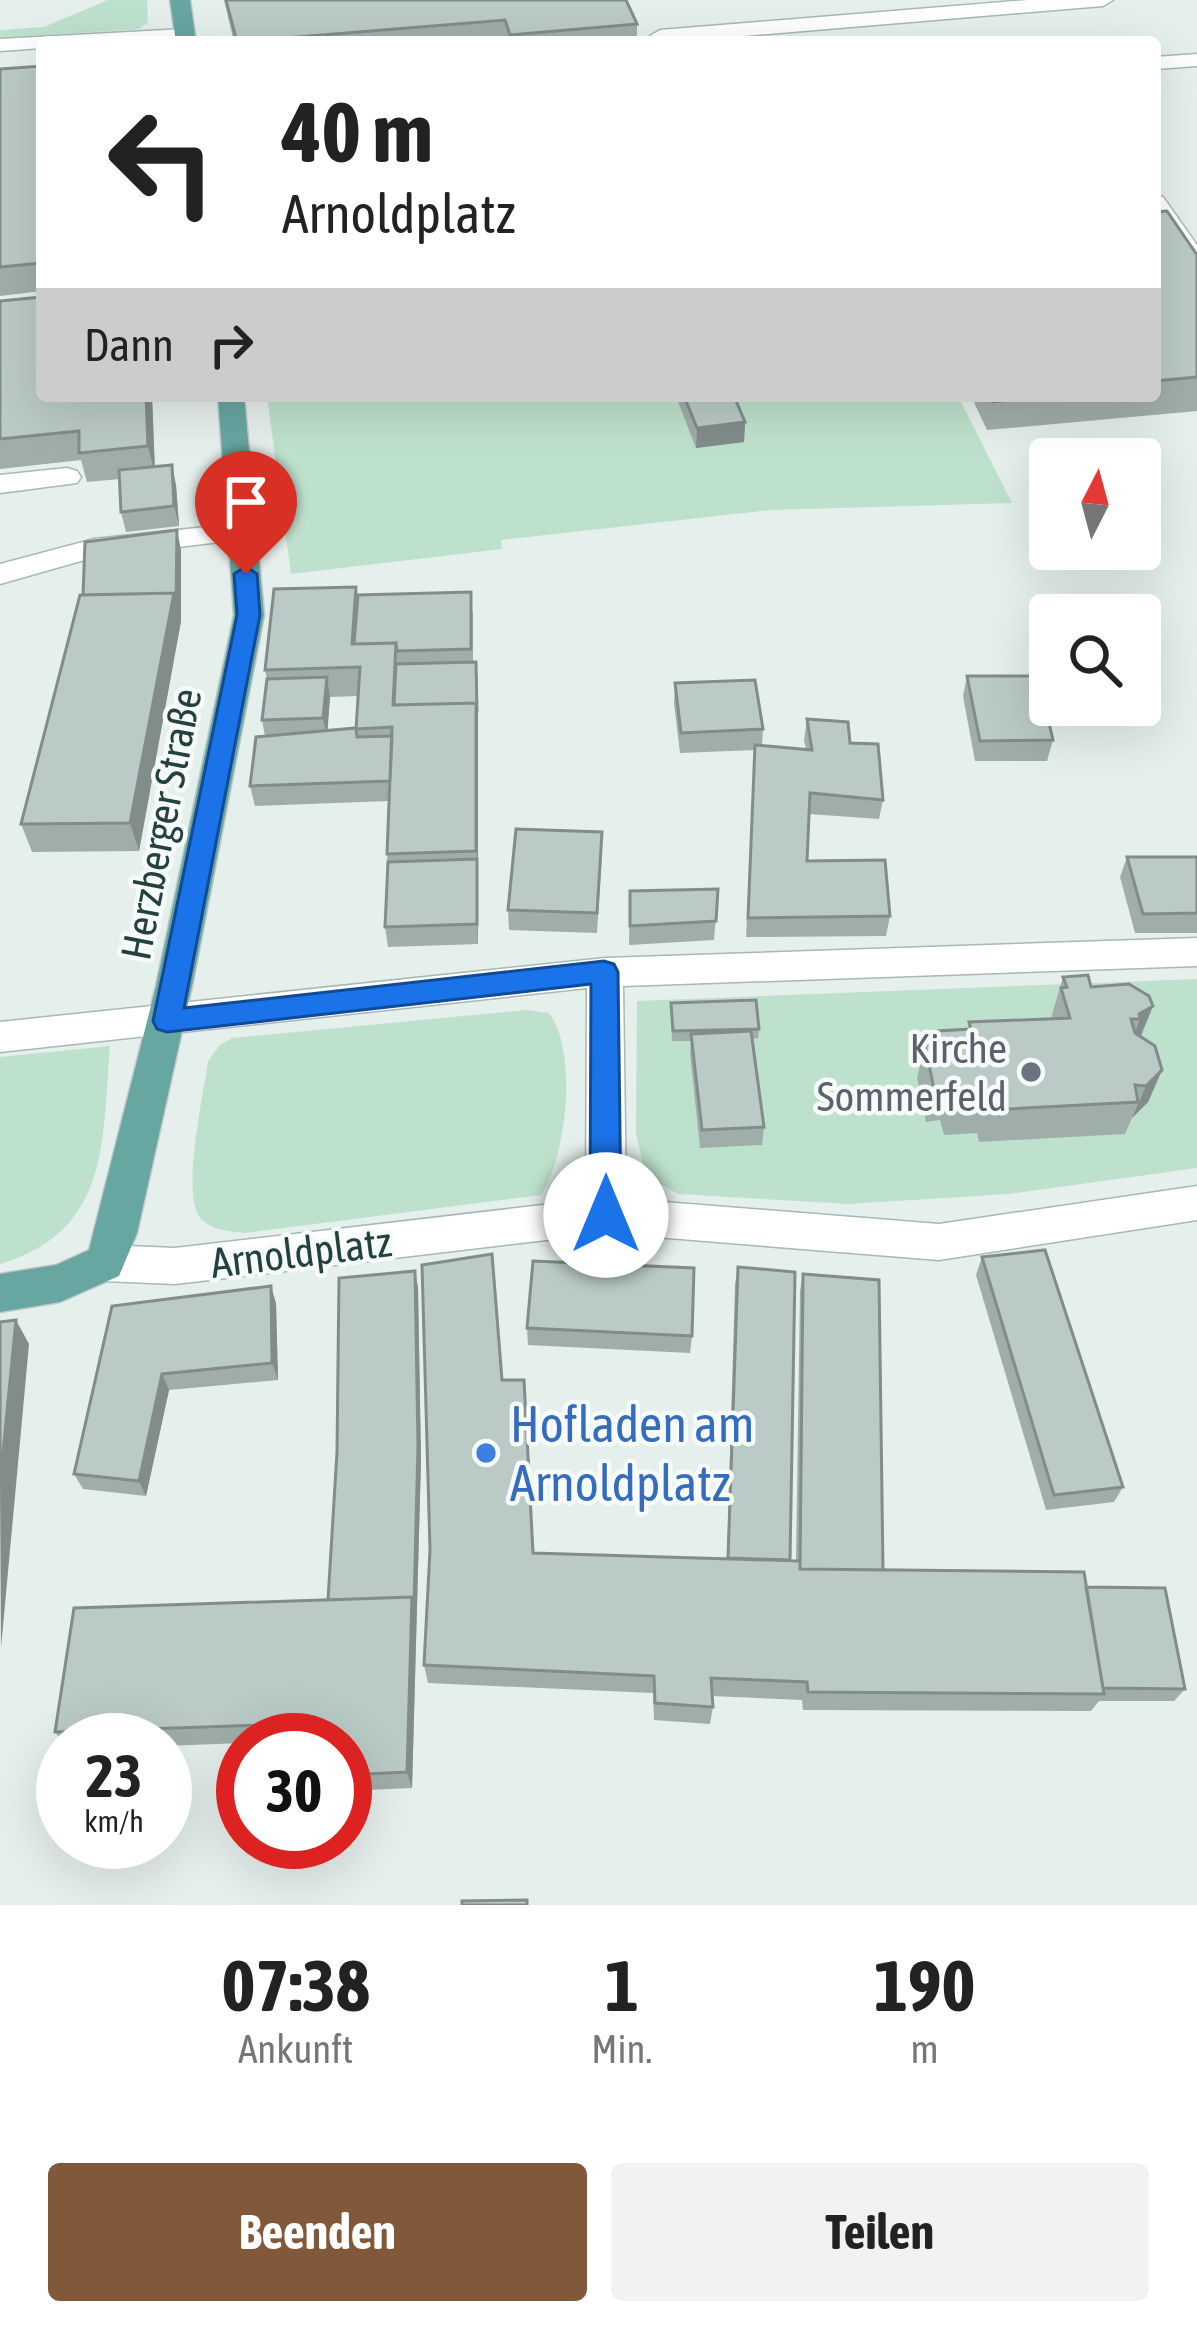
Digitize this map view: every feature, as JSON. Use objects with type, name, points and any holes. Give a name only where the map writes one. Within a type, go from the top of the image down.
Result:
[{"type":"main road","points":[[180,0],[185,36]]},
{"type":"main road","name":"Herzberger Straße","points":[[104,1263],[117,1233],[167,1021],[249,615],[231,402]]},
{"type":"main road","name":"Arnoldplatz","points":[[0,1293],[60,1283],[104,1263]]},
{"type":"street","points":[[660,36],[1103,0]]},
{"type":"street","points":[[0,45],[36,43]]},
{"type":"street","points":[[1161,63],[1197,60]]},
{"type":"street","points":[[1161,211],[1197,262]]},
{"type":"street","points":[[0,484],[67,477]]},
{"type":"street","points":[[0,574],[94,548],[242,532]]},
{"type":"street","points":[[0,1037],[604,972],[1197,952]]},
{"type":"street","points":[[604,972],[606,1215]]},
{"type":"street","name":"Arnoldplatz","points":[[104,1263],[175,1266],[606,1215],[939,1242],[1197,1203]]},
{"type":"green space","points":[[108,0],[147,0],[148,22],[139,29],[0,38],[0,30],[44,27]]},
{"type":"green space","points":[[268,402],[961,402],[1012,503],[771,510],[501,540],[502,549],[291,574]]},
{"type":"green space","points":[[1197,979],[1197,1168],[1009,1194],[848,1204],[678,1194],[646,1176],[636,1134],[637,1001]]},
{"type":"green space","points":[[526,1010],[549,1013],[564,1052],[563,1130],[541,1195],[245,1233],[216,1228],[201,1219],[193,1189],[195,1143],[208,1061],[220,1045],[232,1038]]},
{"type":"green space","points":[[110,1046],[101,1149],[81,1206],[62,1230],[36,1249],[0,1264],[0,1057]]},
{"type":"building","points":[[226,0],[626,0],[637,24],[510,35],[505,20],[310,36],[235,36]]},
{"type":"building","points":[[36,66],[36,264],[0,267],[0,69]]},
{"type":"building","points":[[1167,211],[1197,255],[1197,377],[1161,380],[1161,212]]},
{"type":"building","points":[[36,298],[36,402],[146,402],[148,446],[79,453],[79,431],[0,439],[0,301]]},
{"type":"building","points":[[686,402],[737,402],[745,422],[697,428]]},
{"type":"building","points":[[172,465],[174,506],[121,512],[119,470]]},
{"type":"building","points":[[177,530],[176,601],[174,593],[83,595],[85,542]]},
{"type":"building","points":[[356,587],[352,644],[396,643],[393,705],[476,703],[476,851],[387,854],[392,727],[356,729],[360,667],[265,670],[274,589]]},
{"type":"building","points":[[471,592],[471,649],[397,651],[396,643],[354,644],[358,595]]},
{"type":"building","points":[[174,593],[130,823],[21,824],[80,595]]},
{"type":"building","points":[[476,662],[477,712],[476,703],[394,705],[396,664]]},
{"type":"building","points":[[967,676],[1029,676],[1029,726],[1050,726],[1053,740],[980,741]]},
{"type":"building","points":[[327,677],[323,718],[262,720],[267,679]]},
{"type":"building","points":[[755,680],[763,729],[681,733],[675,683]]},
{"type":"building","points":[[807,719],[848,722],[850,743],[878,744],[883,800],[810,793],[807,861],[885,860],[890,916],[748,918],[755,745],[812,750]]},
{"type":"building","points":[[356,728],[357,737],[392,736],[390,781],[250,786],[256,737]]},
{"type":"building","points":[[516,829],[602,832],[597,913],[508,910]]},
{"type":"building","points":[[1127,857],[1197,857],[1197,913],[1143,914]]},
{"type":"building","points":[[477,859],[477,924],[385,927],[388,862]]},
{"type":"building","points":[[718,889],[716,921],[630,926],[630,891]]},
{"type":"building","name":"Kirche Sommerfeld","points":[[1088,975],[1091,987],[1129,984],[1149,996],[1153,1006],[1139,1014],[1140,1019],[1131,1019],[1135,1033],[1155,1046],[1162,1070],[1146,1086],[1135,1085],[1138,1102],[989,1110],[986,1101],[953,1103],[949,1088],[934,1089],[925,1045],[940,1045],[937,1031],[971,1029],[969,1022],[1070,1018],[1061,988],[1067,987],[1063,977]]},
{"type":"building","points":[[756,1000],[759,1029],[673,1031],[671,1003]]},
{"type":"building","points":[[751,1031],[764,1127],[702,1130],[691,1034]]},
{"type":"building","points":[[1045,1250],[1123,1487],[1054,1495],[982,1257]]},
{"type":"building","points":[[492,1254],[502,1380],[524,1380],[533,1553],[800,1561],[800,1569],[1084,1572],[1104,1694],[808,1692],[807,1682],[711,1678],[713,1707],[655,1703],[654,1676],[424,1665],[430,1550],[422,1265]]},
{"type":"building","points":[[533,1261],[694,1268],[692,1336],[527,1328]]},
{"type":"building","points":[[738,1267],[795,1272],[790,1560],[728,1558]]},
{"type":"building","points":[[415,1271],[414,1603],[412,1597],[328,1600],[337,1452],[339,1278]]},
{"type":"building","points":[[803,1274],[879,1280],[883,1570],[800,1569]]},
{"type":"building","points":[[271,1286],[272,1363],[162,1374],[139,1481],[74,1474],[112,1306]]},
{"type":"building","points":[[16,1320],[0,1483],[0,1322]]},
{"type":"building","points":[[1086,1587],[1165,1588],[1185,1689],[1103,1688]]},
{"type":"building","points":[[412,1597],[407,1772],[372,1774],[372,1713],[216,1713],[216,1727],[192,1727],[192,1713],[58,1713],[74,1608]]},
{"type":"building","points":[[527,1900],[527,1905],[462,1905],[462,1901]]},
{"type":"place","name":"Kirche Sommerfeld","points":[[1031,1072]]},
{"type":"place","name":"Hofladen am Arnoldplatz","points":[[486,1453]]},
{"type":"route","points":[[246,574],[249,615],[167,1021],[604,972],[606,1215]]}]
